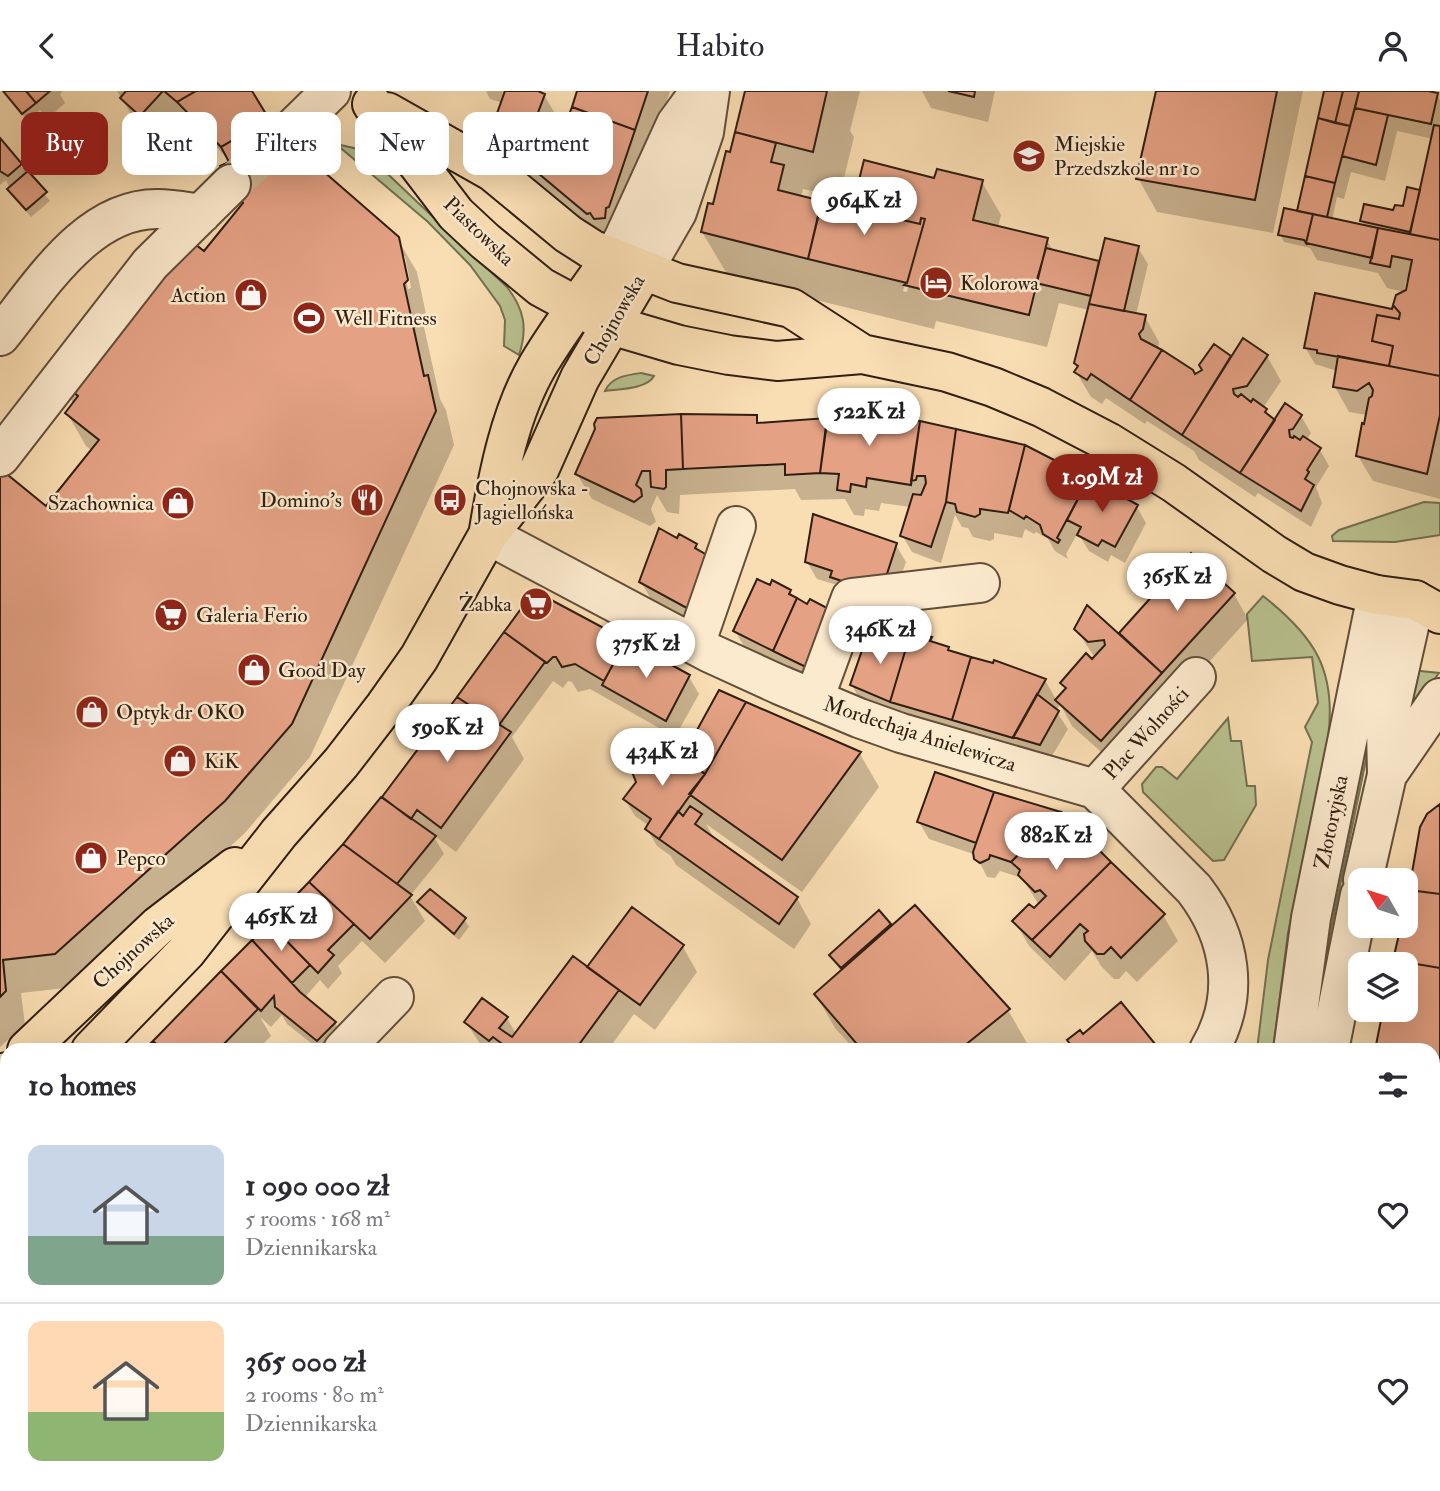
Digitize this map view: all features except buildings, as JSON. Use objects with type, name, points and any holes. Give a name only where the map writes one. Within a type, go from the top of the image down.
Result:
[{"type":"main road","name":"Piastowska","points":[[364,97],[493,172],[568,234],[627,264],[677,283],[791,308],[862,354]]},
{"type":"main road","name":"Piastowska","points":[[364,97],[456,214],[527,277],[576,308],[611,325],[679,345],[729,355],[777,361],[862,354]]},
{"type":"main road","name":"Chojnowska","points":[[488,535],[514,421],[538,366],[576,308],[627,264]]},
{"type":"main road","name":"Chojnowska","points":[[98,1043],[186,952],[279,833],[341,763],[419,658],[488,535],[539,470],[580,379],[611,325],[627,264]]},
{"type":"main road","points":[[862,354],[947,372],[1041,407],[1108,442],[1304,572],[1377,595],[1432,599]]},
{"type":"main road","name":"Chojnowska","points":[[34,1043],[158,926],[279,833]]},
{"type":"street","points":[[310,112],[331,91]]},
{"type":"street","name":"Chojnowska","points":[[627,264],[623,240],[676,124],[700,91]]},
{"type":"street","name":"Chojnowska","points":[[627,264],[677,212],[704,132],[710,91]]},
{"type":"street","points":[[0,457],[150,264],[231,184]]},
{"type":"street","points":[[0,336],[66,255],[83,237],[100,226],[120,216],[156,209],[201,214]]},
{"type":"street","points":[[695,645],[736,526]]},
{"type":"street","name":"Mordechaja Anielewicza","points":[[488,535],[695,645],[814,699],[901,733],[1095,789],[1183,877],[1212,916],[1224,944],[1228,965],[1228,1004],[1212,1043]]},
{"type":"street","points":[[814,699],[851,598],[980,583]]},
{"type":"street","name":"Złotoryjska","points":[[1294,1043],[1311,918],[1377,595]]},
{"type":"street","name":"Złotoryjska","points":[[1366,868],[1387,775],[1386,729],[1432,599]]},
{"type":"street","name":"Plac Wolności","points":[[1095,789],[1196,677]]},
{"type":"street","points":[[1387,775],[1440,698]]},
{"type":"street","points":[[1330,1043],[1351,938]]},
{"type":"street","points":[[350,1043],[394,997]]},
{"type":"green space","points":[[341,145],[355,148],[355,160],[341,148]]},
{"type":"green space","points":[[373,175],[389,175],[507,287],[523,319],[519,355],[504,346],[505,320],[500,306],[470,265],[428,222]]},
{"type":"green space","points":[[641,373],[654,376],[639,386],[605,391],[615,380]]},
{"type":"green space","points":[[1424,502],[1440,503],[1440,535],[1395,542],[1333,541],[1332,536],[1339,530]]},
{"type":"green space","points":[[1263,596],[1296,625],[1318,657],[1329,693],[1328,738],[1288,933],[1274,1043],[1258,1043],[1268,960],[1312,742],[1305,727],[1318,703],[1312,657],[1252,661],[1247,614]]},
{"type":"green space","points":[[1411,670],[1439,673],[1399,727]]},
{"type":"green space","points":[[1372,690],[1380,692],[1317,1010],[1310,1006]]},
{"type":"green space","points":[[1228,718],[1231,741],[1241,741],[1247,786],[1255,786],[1256,805],[1224,860],[1213,861],[1143,792],[1142,784],[1156,767],[1162,767],[1177,779]]},
{"type":"tunnel","points":[[231,184],[241,175]]},
{"type":"place","name":"Miejskie Przedszkole nr 10","points":[[1029,156]]},
{"type":"place","name":"Kolorowa","points":[[936,283]]},
{"type":"place","name":"Action","points":[[251,295]]},
{"type":"place","name":"Well Fitness","points":[[309,318]]},
{"type":"place","name":"Domino's","points":[[367,500]]},
{"type":"place","name":"Chojnowska - Jagiellońska","points":[[450,500]]},
{"type":"place","name":"Szachownica","points":[[178,503]]},
{"type":"place","name":"Żabka","points":[[536,604]]},
{"type":"place","name":"Galeria Ferio","points":[[171,615]]},
{"type":"place","name":"Good Day","points":[[254,670]]},
{"type":"place","name":"Optyk dr OKO","points":[[92,712]]},
{"type":"place","name":"KiK","points":[[180,761]]},
{"type":"place","name":"Pepco","points":[[91,858]]}]
